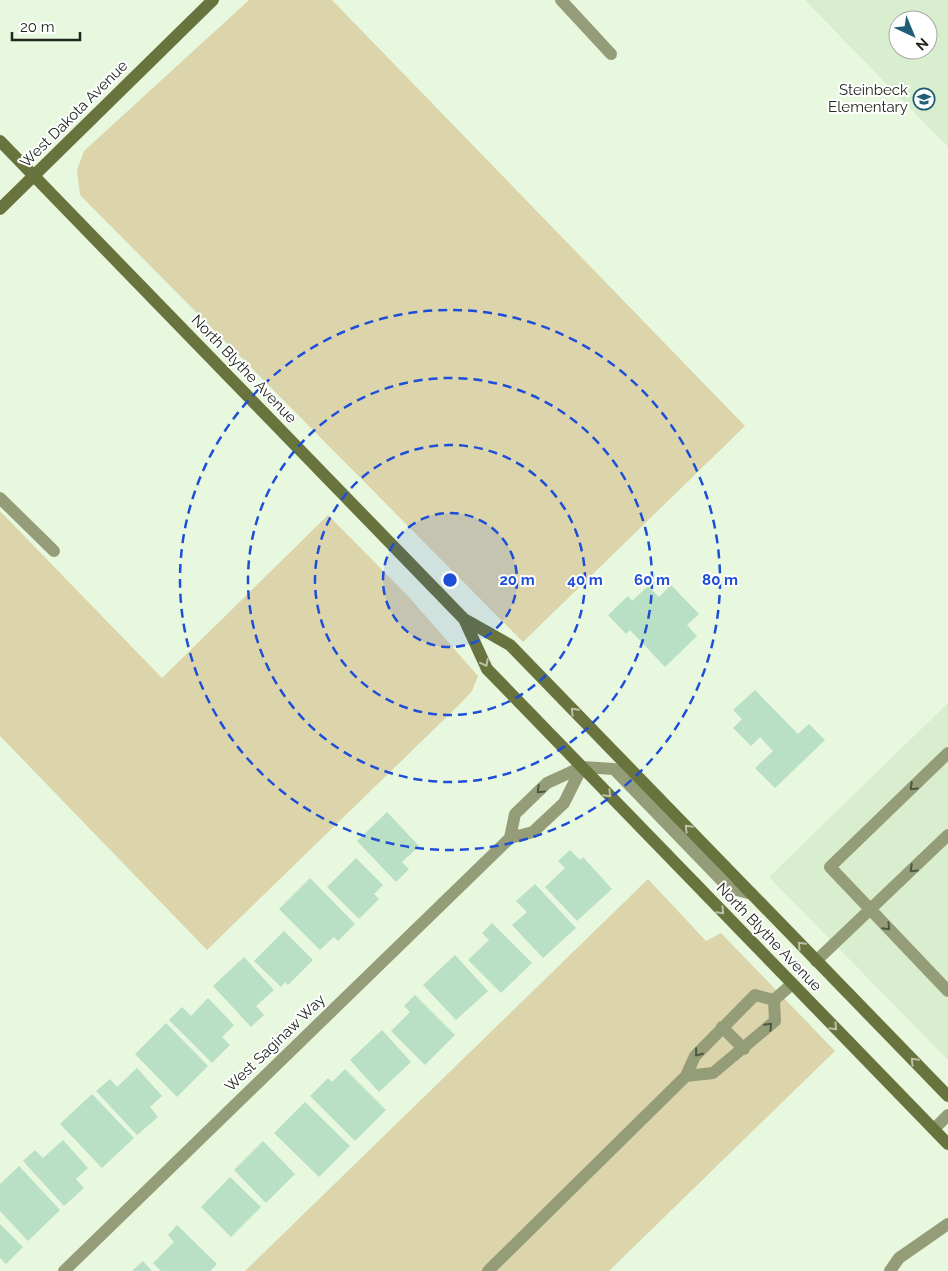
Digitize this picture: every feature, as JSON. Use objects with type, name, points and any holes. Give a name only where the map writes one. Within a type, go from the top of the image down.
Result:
[{"type":"street","name":"West Dakota Avenue","points":[[0,209],[213,0]]},
{"type":"street","points":[[561,0],[611,54]]},
{"type":"street","name":"North Blythe Avenue","points":[[0,141],[464,619],[510,645],[948,1096]]},
{"type":"street","points":[[0,498],[54,550]]},
{"type":"street","name":"North Blythe Avenue","points":[[464,619],[487,668],[948,1144]]},
{"type":"street","points":[[948,753],[830,868],[948,991]]},
{"type":"street","name":"North Blythe Avenue","points":[[582,767],[614,769],[729,888],[752,894]]},
{"type":"street","points":[[510,838],[515,814],[547,783],[582,767]]},
{"type":"street","name":"West Saginaw Way","points":[[64,1271],[510,838],[533,832],[564,803],[582,767]]},
{"type":"street","points":[[816,961],[948,835]]},
{"type":"street","points":[[774,1000],[792,984]]},
{"type":"street","points":[[488,1271],[686,1076],[695,1056],[755,995],[774,1000]]},
{"type":"street","points":[[686,1076],[713,1073],[744,1049],[775,1021],[774,1000]]},
{"type":"street","points":[[722,1027],[744,1049]]},
{"type":"street","points":[[934,1129],[948,1115]]},
{"type":"street","points":[[890,1271],[899,1258],[948,1224]]},
{"type":"shaded area","points":[[249,0],[332,0],[745,426],[523,642],[80,195],[77,170],[84,151]]},
{"type":"shaded area","name":"Steinbeck Elementary","points":[[805,0],[948,0],[948,147]]},
{"type":"shaded area","points":[[0,511],[162,678],[328,515],[408,596],[478,676],[472,691],[461,703],[207,950],[0,736]]},
{"type":"shaded area","points":[[948,703],[948,1060],[769,877]]},
{"type":"shaded area","points":[[648,879],[706,941],[721,933],[835,1051],[609,1271],[245,1271]]},
{"type":"building","points":[[671,585],[699,614],[687,625],[697,636],[665,667],[630,630],[626,634],[608,615],[628,596],[632,601],[648,586],[659,597]]},
{"type":"building","points":[[755,690],[798,734],[809,724],[825,740],[775,788],[755,768],[773,751],[760,737],[751,746],[733,728],[742,719],[733,710]]},
{"type":"building","points":[[387,812],[419,846],[402,862],[409,869],[396,882],[357,841]]},
{"type":"building","points":[[570,850],[580,860],[583,857],[612,889],[577,921],[545,887],[565,868],[558,861]]},
{"type":"building","points":[[356,858],[383,885],[374,894],[379,899],[359,919],[327,887]]},
{"type":"building","points":[[310,878],[355,924],[338,941],[334,937],[320,950],[279,909]]},
{"type":"building","points":[[535,884],[576,928],[543,958],[512,925],[527,912],[516,901]]},
{"type":"building","points":[[492,923],[532,963],[501,993],[468,960],[489,940],[482,933]]},
{"type":"building","points":[[284,931],[313,960],[288,985],[285,982],[281,987],[254,961]]},
{"type":"building","points":[[455,955],[488,991],[456,1020],[423,985]]},
{"type":"building","points":[[244,957],[274,990],[256,1006],[264,1015],[251,1027],[213,986]]},
{"type":"building","points":[[415,995],[455,1035],[425,1065],[391,1031],[410,1012],[404,1006]]},
{"type":"building","points":[[208,998],[234,1025],[222,1037],[230,1045],[212,1063],[169,1020],[182,1007],[191,1016]]},
{"type":"building","points":[[166,1023],[208,1066],[177,1097],[135,1054]]},
{"type":"building","points":[[382,1030],[411,1062],[379,1092],[350,1060]]},
{"type":"building","points":[[137,1068],[162,1096],[150,1107],[158,1117],[137,1135],[96,1091],[110,1079],[117,1087]]},
{"type":"building","points":[[345,1069],[386,1110],[355,1141],[310,1096],[328,1078],[332,1082]]},
{"type":"building","points":[[92,1094],[134,1138],[102,1168],[60,1124]]},
{"type":"building","points":[[305,1102],[350,1146],[319,1177],[274,1133]]},
{"type":"building","points":[[63,1140],[88,1168],[76,1179],[84,1188],[64,1206],[23,1161],[35,1150],[43,1158]]},
{"type":"building","points":[[263,1141],[295,1174],[266,1203],[234,1170]]},
{"type":"building","points":[[19,1166],[60,1210],[28,1241],[0,1211],[0,1184]]},
{"type":"building","points":[[230,1177],[261,1207],[231,1237],[201,1207]]},
{"type":"building","points":[[0,1224],[23,1247],[6,1264],[0,1258]]},
{"type":"building","points":[[177,1225],[217,1264],[210,1271],[161,1271],[153,1263],[174,1242],[168,1235]]},
{"type":"building","points":[[143,1261],[152,1271],[132,1271]]},
{"type":"place","name":"Steinbeck Elementary","points":[[924,99]]}]
